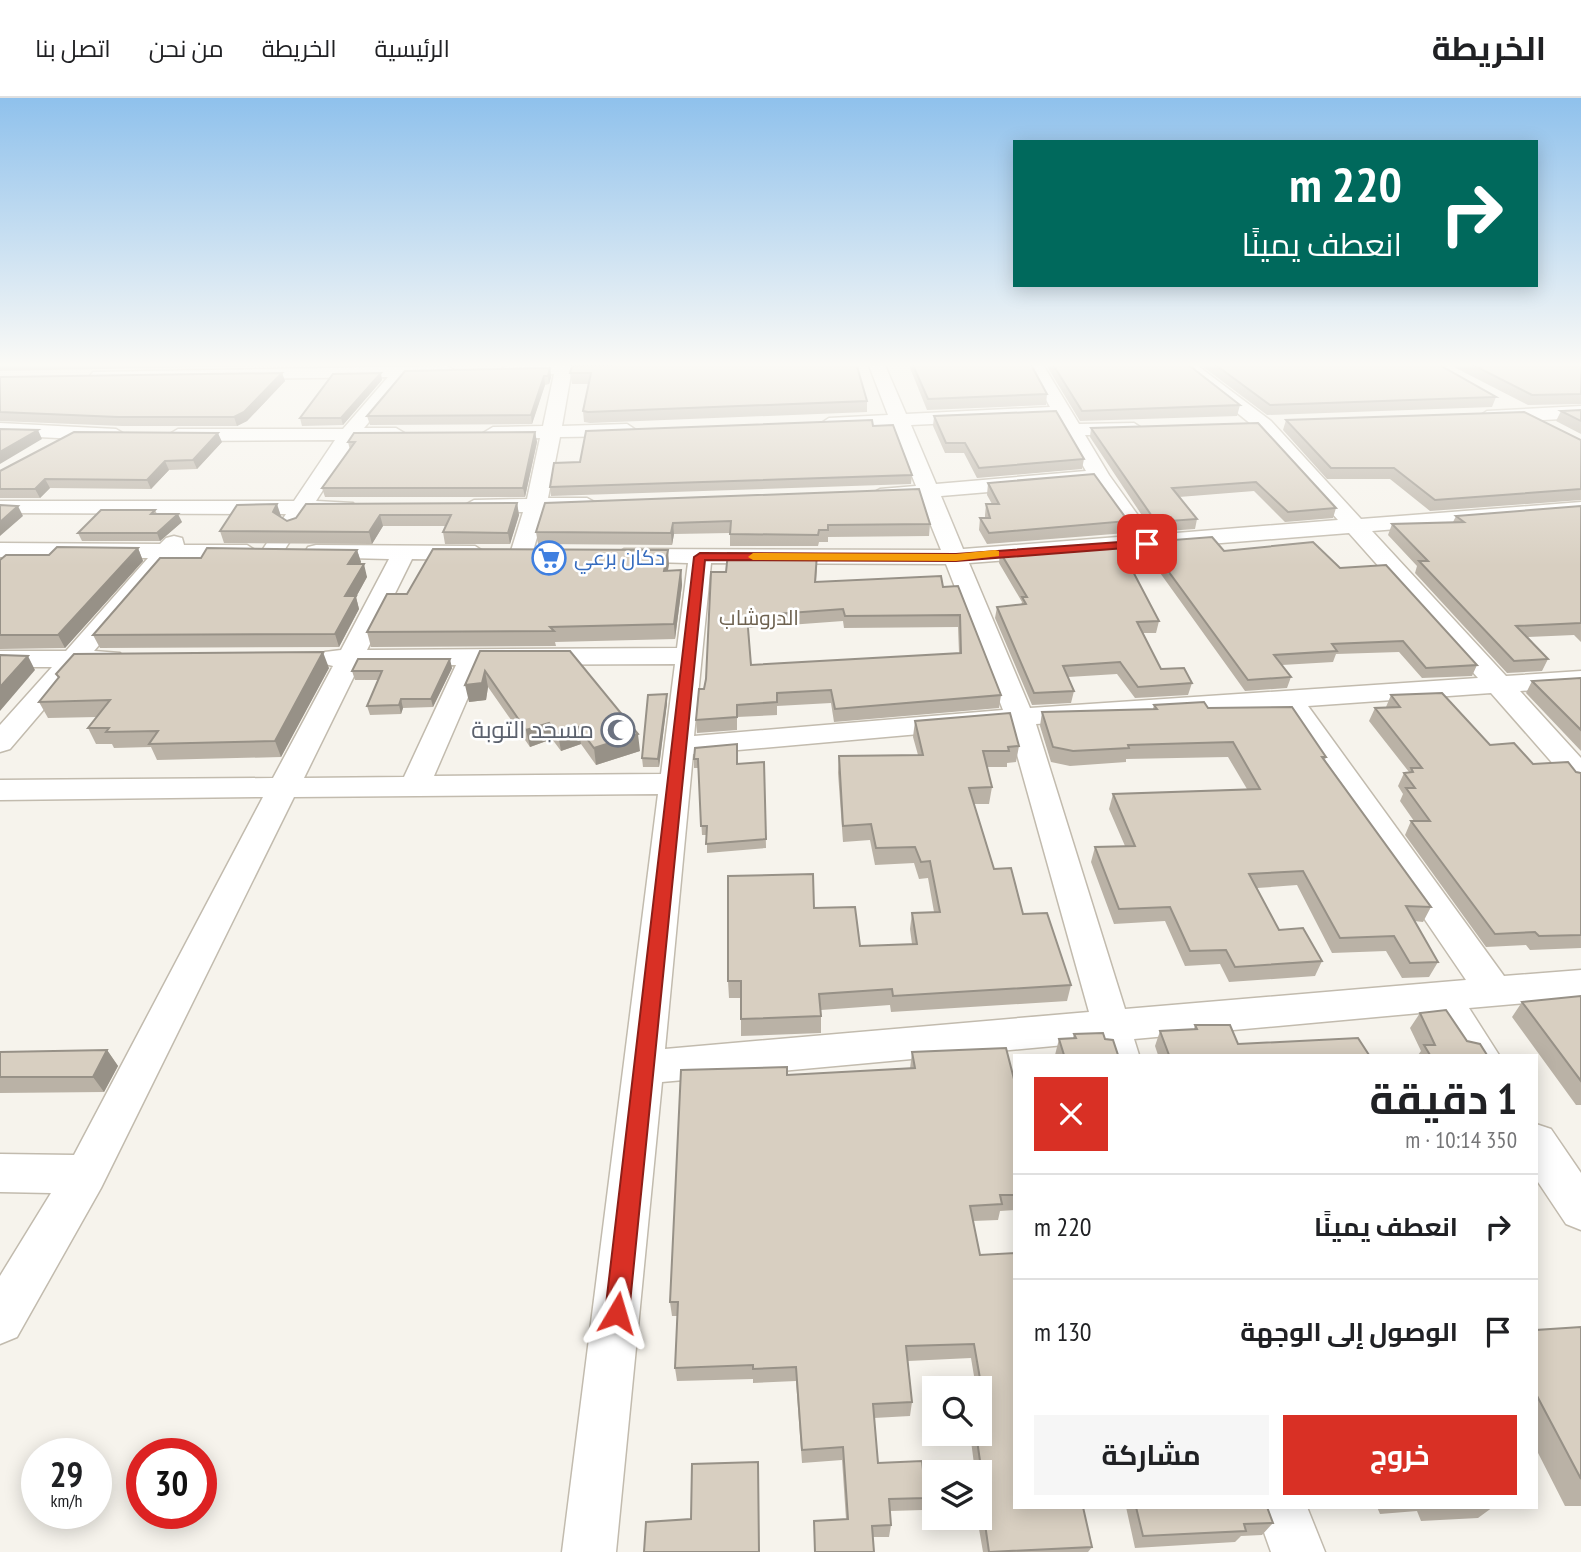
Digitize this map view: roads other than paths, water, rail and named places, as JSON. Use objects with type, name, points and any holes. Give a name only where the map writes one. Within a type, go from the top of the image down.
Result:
[{"type":"street","points":[[46,431],[135,435]]},
{"type":"street","points":[[272,552],[298,508],[352,431]]},
{"type":"street","points":[[471,433],[622,431]]},
{"type":"street","points":[[906,431],[1020,717],[1115,1040]]},
{"type":"street","points":[[1073,431],[1098,476],[1147,544]]},
{"type":"street","points":[[1269,431],[1581,776]]},
{"type":"street","points":[[1553,431],[1559,434]]},
{"type":"street","points":[[39,452],[74,432]]},
{"type":"street","points":[[162,435],[417,433]]},
{"type":"street","points":[[520,554],[537,506],[552,433]]},
{"type":"street","points":[[866,496],[1098,476]]},
{"type":"street","points":[[457,507],[605,504]]},
{"type":"street","points":[[0,507],[365,508]]},
{"type":"street","points":[[0,743],[164,552],[210,508]]},
{"type":"street","points":[[603,555],[956,557],[1581,508]]},
{"type":"street","points":[[0,550],[548,555]]},
{"type":"street","points":[[0,1320],[86,1174],[404,552]]},
{"type":"street","points":[[589,1552],[646,1067],[677,746],[700,557]]},
{"type":"street","points":[[308,658],[689,656]]},
{"type":"street","points":[[415,786],[472,658]]},
{"type":"street","points":[[0,659],[141,659]]},
{"type":"street","points":[[677,746],[1020,717],[1581,679]]},
{"type":"street","points":[[1289,699],[1494,991]]},
{"type":"street","points":[[0,790],[674,784]]},
{"type":"street","points":[[646,1067],[1115,1040],[1441,997],[1581,985]]},
{"type":"street","points":[[1441,997],[1479,1054]]},
{"type":"street","points":[[1538,1145],[1581,1210]]},
{"type":"street","points":[[0,1173],[86,1174]]},
{"type":"street","points":[[1282,1509],[1297,1552]]},
{"type":"place","name":"دكان برعي","points":[[549,558]]},
{"type":"place","name":"مسجد التوبة","points":[[618,730]]},
{"type":"district","name":"الدروشاب","points":[[759,618]]}]
